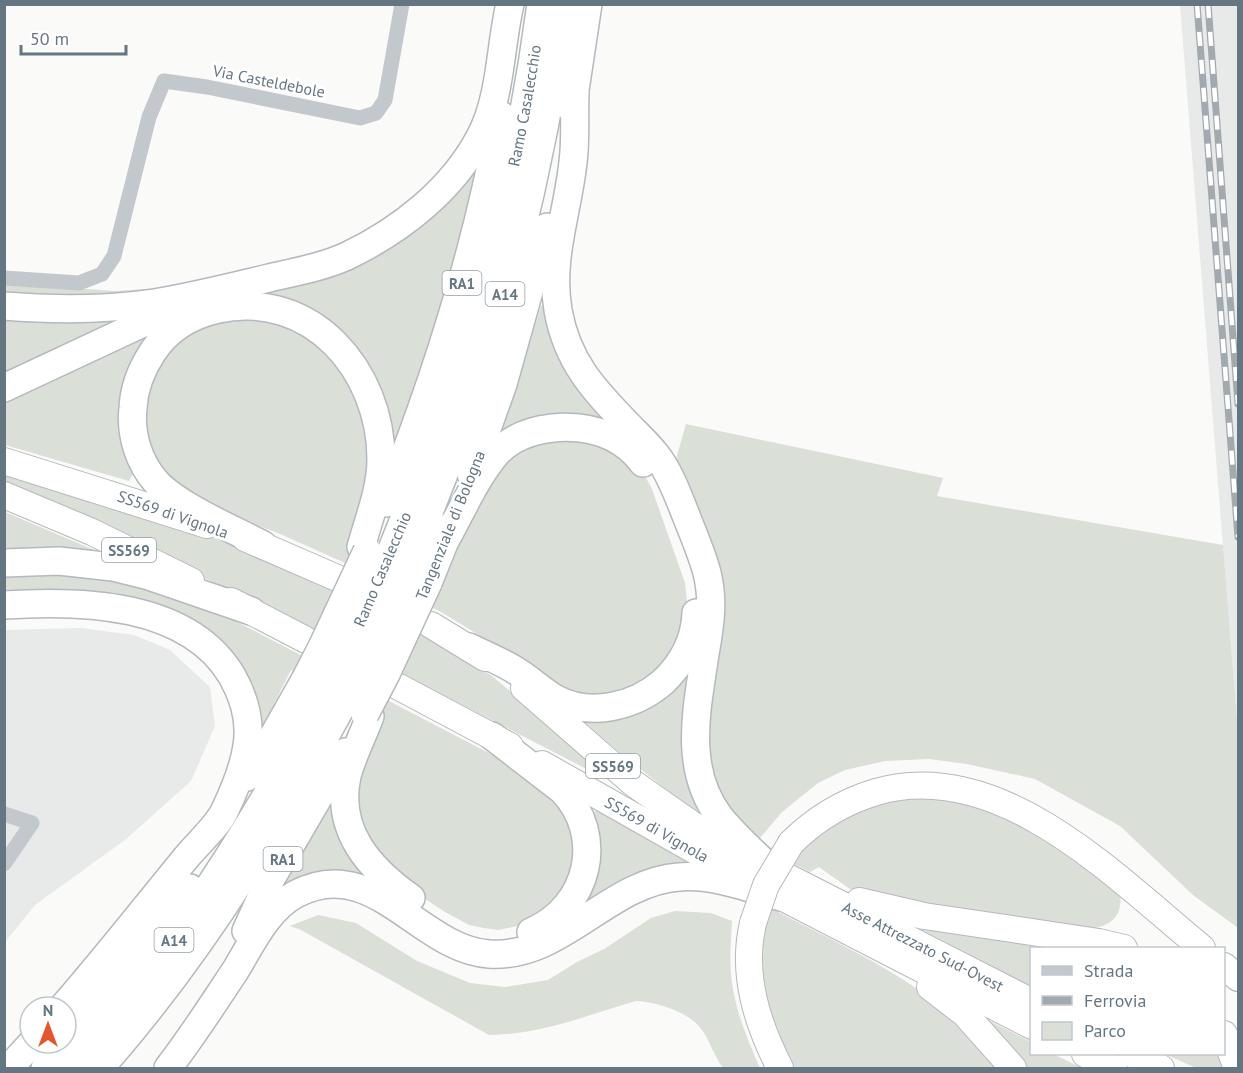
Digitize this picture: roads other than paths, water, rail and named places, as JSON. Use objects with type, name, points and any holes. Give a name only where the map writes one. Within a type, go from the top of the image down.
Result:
[{"type":"highway","points":[[4,306],[86,309],[154,303],[234,287],[344,257],[375,242],[402,224],[445,185],[471,153],[486,124],[492,104],[510,4]]},
{"type":"highway","name":"Tangenziale di Bologna","points":[[224,813],[275,733],[342,700],[392,681],[389,563],[429,389],[465,271],[491,170],[510,70],[518,4]]},
{"type":"highway","name":"Ramo Casalecchio","points":[[100,1068],[184,962],[233,891],[297,788],[342,700],[476,316],[512,173],[534,60],[542,4]]},
{"type":"highway","name":"Ramo Casalecchio","points":[[389,563],[442,481],[499,316],[527,207],[549,101],[565,4]]},
{"type":"highway","name":"Tangenziale di Bologna","points":[[210,1008],[265,889],[336,768],[342,700],[340,591],[389,563],[445,541],[500,394],[525,310],[555,196],[575,94],[588,4]]},
{"type":"highway","points":[[575,94],[573,162],[562,218],[556,273],[561,324],[573,360],[583,375],[595,391],[660,460],[672,481],[700,553],[710,587],[712,614],[696,716],[698,769],[708,798],[717,814],[733,834],[770,868]]},
{"type":"highway","points":[[4,387],[159,314],[234,287]]},
{"type":"highway","points":[[263,545],[169,494],[149,472],[136,447],[132,417],[135,388],[146,362],[176,327],[206,312],[226,308],[259,307],[294,316],[324,333],[355,366],[369,395],[378,427],[381,458],[378,490],[389,563]]},
{"type":"highway","points":[[445,541],[482,474],[498,452],[533,432],[560,428],[586,430],[613,437],[626,445],[651,472],[675,530],[695,594],[693,633],[684,656],[649,693],[615,706],[580,707],[559,700],[516,671],[469,647]]},
{"type":"highway","name":"SS569 di Vignola","points":[[4,461],[167,511],[263,545],[340,591]]},
{"type":"highway","name":"SS569","points":[[4,495],[92,532],[306,640]]},
{"type":"highway","points":[[4,563],[59,561],[113,567],[149,576],[251,611]]},
{"type":"highway","points":[[4,605],[81,603],[128,610],[172,625],[205,645],[223,664],[238,686],[247,716],[247,745],[244,759],[224,813]]},
{"type":"highway","name":"SS569 di Vignola","points":[[430,625],[469,647],[518,684],[633,783],[663,805],[717,840],[815,891]]},
{"type":"highway","name":"SS569 di Vignola","points":[[392,681],[694,851],[853,935]]},
{"type":"highway","points":[[342,700],[352,760],[346,789],[349,822],[362,854],[382,877],[461,932],[498,938],[525,934],[537,929],[567,905],[580,884],[587,847],[584,825],[570,798],[492,736]]},
{"type":"highway","name":"Ramo Casalecchio","points":[[75,1068],[152,971],[181,930],[262,803],[342,700]]},
{"type":"highway","points":[[780,1068],[764,1034],[752,991],[748,953],[753,923],[766,885],[791,843],[828,812],[868,794],[908,786],[948,787],[1018,811],[1064,837],[1201,947]]},
{"type":"highway","points":[[78,1028],[198,878],[262,803]]},
{"type":"highway","name":"RA1","points":[[74,995],[224,813]]},
{"type":"highway","points":[[210,1008],[270,916],[295,894],[316,886],[338,884],[364,889],[393,904],[451,944],[477,953],[491,954],[518,952],[541,945],[624,894],[659,880],[679,877],[710,878],[781,897]]},
{"type":"highway","points":[[815,891],[924,916],[1120,947]]},
{"type":"highway","name":"Asse Attrezzato Sud-Ovest","points":[[815,891],[1030,1001]]},
{"type":"highway","points":[[853,935],[952,1003],[1013,1068]]},
{"type":"highway","name":"Asse Attrezzato Sud-Ovest","points":[[853,935],[1030,1025]]},
{"type":"highway","points":[[1225,967],[1239,978]]},
{"type":"highway","name":"RA1","points":[[171,1065],[210,1008]]},
{"type":"highway","points":[[1225,1037],[1237,1068]]},
{"type":"highway","points":[[105,1068],[122,1043]]},
{"type":"highway","points":[[9,1068],[21,1055]]},
{"type":"highway","points":[[45,1068],[56,1055]]},
{"type":"highway","points":[[1089,1055],[1114,1068]]},
{"type":"highway","points":[[1136,1055],[1161,1068]]},
{"type":"street","name":"Via Casteldebole","points":[[4,278],[79,283],[102,274],[114,256],[149,117],[165,81],[207,87],[360,118],[376,113],[385,100],[402,4]]},
{"type":"street","points":[[4,814],[32,823],[4,864]]},
{"type":"railway","points":[[1197,4],[1238,537]]},
{"type":"railway","points":[[1208,4],[1238,404]]}]
